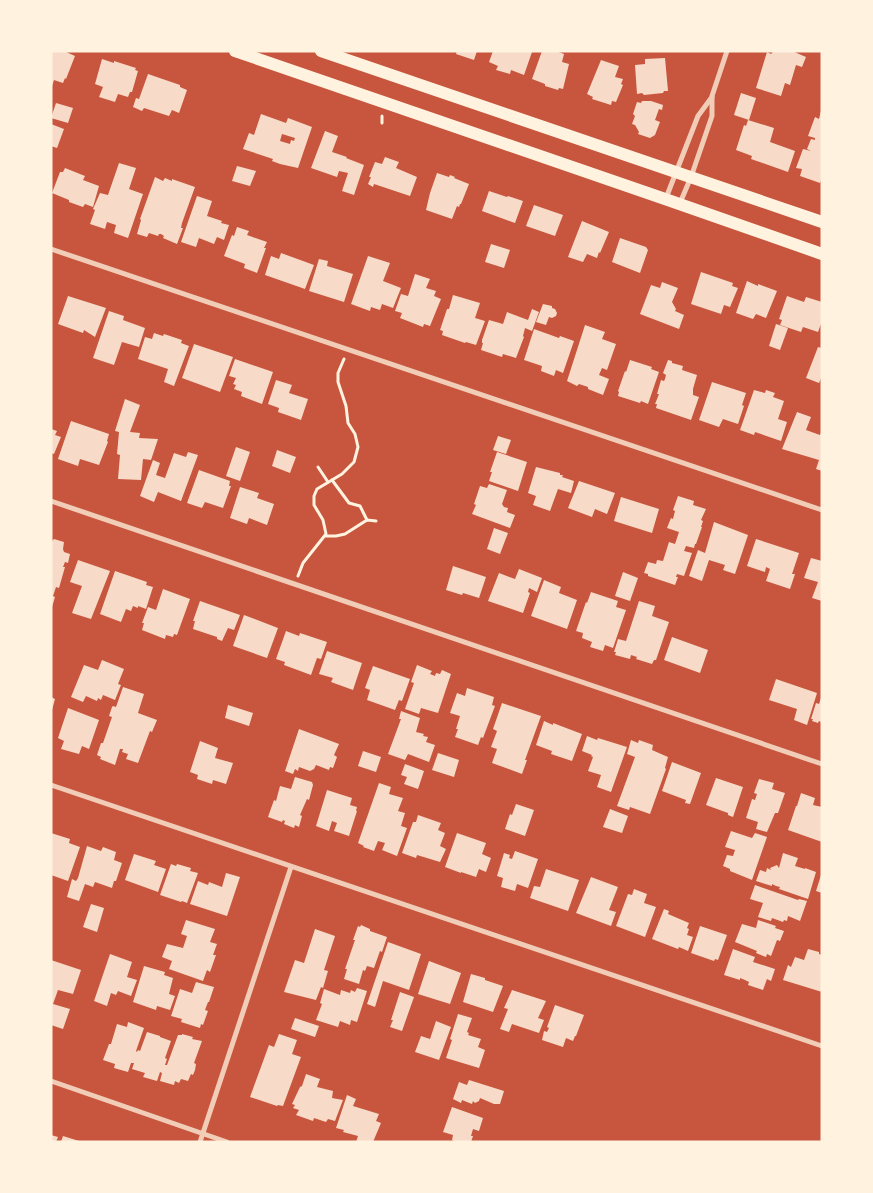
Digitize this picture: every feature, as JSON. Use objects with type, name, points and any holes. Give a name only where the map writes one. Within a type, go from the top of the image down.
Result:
[{"type":"main road","points":[[235,51],[822,254]]},
{"type":"main road","points":[[321,51],[822,222]]},
{"type":"street","points":[[665,199],[698,116],[712,96],[727,51]]},
{"type":"street","points":[[679,204],[691,177],[712,116],[712,96]]},
{"type":"street","points":[[51,250],[822,510]]},
{"type":"street","points":[[51,501],[822,764]]},
{"type":"street","points":[[51,785],[822,1046]]},
{"type":"street","points":[[200,1142],[291,867]]},
{"type":"street","points":[[51,1081],[227,1142]]},
{"type":"path","points":[[295,584],[303,563],[326,536],[323,520],[314,505],[314,496],[317,489],[342,474],[354,462],[358,447],[355,434],[348,423],[346,406],[338,382],[338,372],[348,350]]},
{"type":"path","points":[[318,466],[328,482]]},
{"type":"path","points":[[332,480],[349,504],[360,506],[367,520]]},
{"type":"path","points":[[326,536],[345,534],[367,520],[376,521]]},
{"type":"building","points":[[51,51],[64,51],[75,56],[63,83],[54,80],[52,86]]},
{"type":"building","points":[[457,51],[477,51],[474,60],[456,54]]},
{"type":"building","points":[[493,51],[532,52],[524,75],[511,70],[510,74],[496,70],[498,66],[489,62]]},
{"type":"building","points":[[542,51],[556,51],[564,54],[562,62],[569,64],[563,89],[559,88],[558,90],[545,86],[545,84],[532,79]]},
{"type":"building","points":[[774,51],[792,51],[806,57],[802,67],[796,65],[790,85],[785,83],[781,96],[756,88],[767,52],[771,54]]},
{"type":"building","points":[[665,58],[668,91],[644,95],[642,93],[637,94],[635,65],[645,64],[645,59]]},
{"type":"building","points":[[102,59],[136,68],[135,70],[138,71],[132,92],[130,92],[128,97],[118,94],[115,102],[99,97],[103,87],[95,84]]},
{"type":"building","points":[[601,60],[619,66],[615,77],[623,79],[621,84],[623,85],[616,102],[612,101],[611,105],[592,99],[593,97],[587,94]]},
{"type":"building","points":[[148,74],[180,85],[180,87],[187,90],[179,113],[172,110],[169,116],[144,108],[142,111],[133,107],[136,98],[139,99]]},
{"type":"building","points":[[741,93],[756,98],[749,120],[734,115]]},
{"type":"building","points":[[642,101],[651,101],[663,105],[662,110],[659,109],[655,120],[660,122],[655,135],[650,138],[638,134],[639,132],[635,125],[632,124],[637,102],[641,103]]},
{"type":"building","points":[[56,103],[73,108],[68,123],[51,118]]},
{"type":"building","points":[[821,111],[822,177],[820,183],[800,176],[802,169],[796,168],[803,149],[811,151],[807,149],[811,139],[815,140],[815,138],[808,136],[815,117],[819,119]]},
{"type":"building","points":[[261,114],[286,123],[288,118],[312,127],[298,168],[280,164],[272,161],[273,159],[243,149],[249,133],[254,135]],"holes":[[[282,134],[295,138],[294,141],[291,140],[290,144],[280,141]]]},
{"type":"building","points":[[748,120],[774,128],[770,142],[795,151],[788,172],[751,159],[752,156],[736,150],[744,125],[746,126]]},
{"type":"building","points":[[51,124],[64,129],[57,148],[51,146]]},
{"type":"building","points":[[325,131],[338,136],[332,152],[364,165],[354,195],[342,191],[348,173],[339,171],[337,177],[311,168]]},
{"type":"building","points":[[385,157],[399,162],[396,168],[417,177],[410,196],[374,184],[373,187],[368,184],[375,162],[382,164]]},
{"type":"building","points":[[119,163],[136,168],[129,189],[143,194],[128,238],[114,233],[116,225],[107,222],[105,229],[90,224],[95,210],[93,209],[100,193],[108,195]]},
{"type":"building","points":[[237,166],[256,171],[250,186],[232,181]]},
{"type":"building","points":[[65,168],[85,176],[83,180],[99,186],[93,207],[85,204],[83,207],[52,193],[60,172],[63,172]]},
{"type":"building","points":[[437,173],[449,177],[450,175],[469,184],[461,204],[459,207],[457,206],[452,219],[426,210]]},
{"type":"building","points":[[155,177],[163,181],[165,178],[172,181],[172,179],[195,187],[182,223],[181,228],[183,228],[177,244],[163,238],[164,236],[161,234],[158,236],[149,233],[147,237],[137,234],[140,219]]},
{"type":"building","points":[[489,191],[523,201],[515,223],[482,211]]},
{"type":"building","points":[[197,196],[212,201],[207,216],[229,225],[224,240],[217,237],[214,244],[199,238],[196,247],[181,242]]},
{"type":"building","points":[[534,205],[563,215],[555,236],[526,226]]},
{"type":"building","points":[[582,221],[609,232],[597,258],[587,254],[583,262],[568,257]]},
{"type":"building","points":[[237,227],[249,231],[247,235],[267,242],[257,273],[244,268],[245,264],[224,256]]},
{"type":"building","points":[[620,238],[646,247],[648,250],[640,273],[612,262]]},
{"type":"building","points":[[491,244],[510,250],[504,268],[485,262]]},
{"type":"building","points":[[281,253],[314,265],[305,289],[265,275],[271,256],[279,259]]},
{"type":"building","points":[[368,256],[390,263],[383,281],[401,288],[393,308],[382,304],[380,310],[371,307],[370,311],[351,304]]},
{"type":"building","points":[[319,259],[328,261],[327,266],[353,274],[344,302],[309,291]]},
{"type":"building","points":[[701,272],[733,283],[732,286],[738,288],[730,307],[724,305],[721,314],[691,304]]},
{"type":"building","points":[[415,274],[430,279],[426,288],[436,291],[434,296],[441,299],[430,326],[424,324],[423,327],[400,318],[402,313],[395,311],[401,294],[408,296]]},
{"type":"building","points":[[747,281],[777,291],[766,318],[756,314],[753,319],[736,313]]},
{"type":"building","points":[[662,282],[678,288],[672,302],[676,309],[675,311],[684,315],[679,329],[640,314],[651,285],[660,288]]},
{"type":"building","points":[[453,295],[480,303],[475,318],[485,321],[476,345],[442,335],[443,331],[440,330]]},
{"type":"building","points":[[68,296],[106,308],[95,337],[84,330],[83,333],[58,324]]},
{"type":"building","points":[[787,296],[804,302],[806,297],[822,302],[822,321],[818,332],[803,327],[801,332],[780,325],[782,320],[779,319]]},
{"type":"building","points":[[543,304],[552,306],[557,313],[552,318],[549,317],[546,325],[536,322]]},
{"type":"building","points":[[532,309],[539,312],[532,331],[525,328],[524,337],[516,358],[503,354],[502,357],[481,350],[482,340],[489,320],[503,324],[507,312],[528,320]]},
{"type":"building","points":[[109,311],[124,316],[123,320],[145,328],[139,347],[122,342],[114,365],[93,358]]},
{"type":"building","points":[[776,324],[788,328],[780,350],[769,346]]},
{"type":"building","points":[[585,325],[605,332],[602,339],[616,344],[607,370],[602,368],[599,375],[609,379],[603,395],[588,389],[588,387],[579,384],[577,386],[567,381]]},
{"type":"building","points":[[534,329],[574,341],[563,373],[556,370],[554,376],[541,371],[542,366],[524,360]]},
{"type":"building","points":[[154,333],[182,340],[181,343],[189,346],[174,386],[164,382],[168,369],[138,359],[145,337],[152,339]]},
{"type":"building","points":[[194,344],[233,357],[220,392],[182,378]]},
{"type":"building","points":[[818,347],[822,348],[822,376],[819,383],[806,378]]},
{"type":"building","points":[[235,359],[273,372],[262,404],[241,396],[242,392],[234,389],[236,385],[233,384],[236,378],[229,376]]},
{"type":"building","points":[[630,360],[652,367],[651,369],[659,372],[648,404],[618,396],[618,391]]},
{"type":"building","points":[[668,360],[683,366],[682,370],[697,375],[693,395],[699,397],[691,420],[656,408],[657,404],[655,404],[659,394],[657,394],[661,380],[664,381],[665,379],[666,375],[663,373]]},
{"type":"building","points":[[276,380],[292,385],[289,393],[308,399],[301,420],[278,412],[279,408],[268,404]]},
{"type":"building","points":[[712,382],[746,393],[738,424],[723,419],[719,427],[699,420]]},
{"type":"building","points":[[754,390],[765,393],[766,390],[775,393],[773,397],[784,401],[778,419],[787,422],[781,441],[755,432],[754,435],[740,430]]},
{"type":"building","points":[[125,399],[140,405],[130,432],[140,433],[139,438],[158,439],[151,460],[143,459],[141,480],[118,479],[120,455],[117,454],[119,432],[115,431]]},
{"type":"building","points":[[797,412],[811,417],[806,430],[820,435],[822,431],[822,471],[816,469],[819,460],[782,449]]},
{"type":"building","points":[[71,421],[109,434],[108,442],[99,465],[80,459],[78,466],[58,459]]},
{"type":"building","points":[[51,429],[57,431],[55,435],[61,437],[54,454],[51,453]]},
{"type":"building","points":[[498,436],[511,440],[506,454],[493,450]]},
{"type":"building","points":[[236,447],[250,452],[240,481],[226,476]]},
{"type":"building","points":[[277,450],[296,457],[290,473],[272,466]]},
{"type":"building","points":[[188,452],[198,455],[181,501],[158,492],[154,502],[140,496],[153,460],[160,463],[156,475],[165,478],[174,453],[186,457]]},
{"type":"building","points":[[497,452],[527,462],[518,491],[489,481]]},
{"type":"building","points":[[536,467],[560,473],[560,475],[563,475],[562,477],[574,481],[571,493],[558,489],[550,511],[533,505],[536,496],[528,493]]},
{"type":"building","points":[[199,470],[230,481],[229,486],[231,486],[223,508],[205,502],[202,508],[187,503]]},
{"type":"building","points":[[579,481],[615,493],[607,514],[595,509],[592,517],[568,508]]},
{"type":"building","points":[[489,484],[507,490],[502,504],[508,508],[507,512],[515,515],[510,528],[472,514],[480,486],[487,488]]},
{"type":"building","points":[[240,487],[259,493],[257,498],[274,504],[267,525],[249,518],[247,524],[230,518]]},
{"type":"building","points":[[678,496],[694,501],[693,505],[706,509],[701,520],[703,521],[702,527],[694,548],[686,546],[684,551],[692,553],[684,576],[677,574],[676,577],[678,577],[675,585],[644,573],[648,562],[656,564],[657,560],[663,561],[669,542],[675,544],[679,532],[667,528],[671,518],[673,519],[675,511],[673,510]]},
{"type":"building","points":[[621,497],[659,509],[652,533],[614,521]]},
{"type":"building","points":[[714,522],[748,535],[735,574],[723,570],[725,565],[709,560],[702,581],[689,576],[698,550],[705,553]]},
{"type":"building","points":[[494,528],[508,533],[500,554],[487,549]]},
{"type":"building","points":[[54,539],[64,542],[64,552],[70,554],[68,563],[65,562],[63,567],[65,567],[59,588],[56,587],[52,607],[51,542]]},
{"type":"building","points":[[756,539],[799,553],[792,574],[795,574],[790,589],[766,581],[770,569],[766,567],[765,572],[747,566]]},
{"type":"building","points":[[811,558],[822,561],[822,601],[812,598],[818,582],[804,578]]},
{"type":"building","points":[[78,560],[110,571],[91,619],[72,613],[82,586],[70,582]]},
{"type":"building","points":[[453,566],[486,577],[479,598],[446,590]]},
{"type":"building","points":[[519,569],[542,578],[537,592],[529,588],[528,592],[530,593],[523,613],[488,601],[499,573],[515,579]]},
{"type":"building","points":[[115,571],[147,582],[146,585],[153,587],[146,609],[133,606],[131,611],[126,609],[121,622],[100,614]]},
{"type":"building","points":[[623,572],[638,578],[630,601],[615,596]]},
{"type":"building","points":[[544,580],[561,587],[559,593],[577,600],[567,629],[531,616]]},
{"type":"building","points":[[163,589],[190,599],[177,635],[174,634],[173,637],[166,635],[165,639],[142,630],[144,623],[142,623],[148,607],[156,610]]},
{"type":"building","points":[[591,592],[618,601],[616,607],[626,610],[613,648],[605,645],[603,651],[590,647],[592,642],[582,638],[583,633],[576,631]]},
{"type":"building","points":[[200,601],[240,615],[234,630],[228,628],[222,641],[217,639],[217,637],[193,629],[195,621],[193,621]]},
{"type":"building","points":[[639,601],[655,606],[652,616],[669,622],[656,660],[652,664],[636,659],[637,657],[631,655],[630,659],[615,655],[616,652],[614,652],[618,639],[626,641]]},
{"type":"building","points":[[244,615],[278,628],[267,658],[233,646]]},
{"type":"building","points":[[286,631],[299,636],[300,633],[327,642],[321,659],[317,658],[311,675],[284,665],[285,662],[276,659]]},
{"type":"building","points":[[672,637],[708,650],[700,673],[664,660]]},
{"type":"building","points":[[327,651],[362,663],[353,690],[331,682],[333,678],[319,674]]},
{"type":"building","points":[[102,660],[124,669],[118,684],[121,685],[115,700],[103,695],[101,700],[98,698],[97,701],[86,696],[83,702],[71,697],[84,665],[98,670]]},
{"type":"building","points":[[417,665],[432,671],[430,674],[435,676],[436,673],[440,674],[442,670],[451,674],[438,713],[421,708],[419,714],[405,709],[414,683],[411,682]]},
{"type":"building","points":[[373,666],[410,679],[402,701],[399,700],[395,710],[367,700],[370,690],[365,688]]},
{"type":"building","points":[[776,679],[817,693],[807,725],[794,720],[797,709],[769,700]]},
{"type":"building","points":[[123,687],[144,694],[138,713],[157,720],[152,732],[150,731],[138,763],[126,759],[128,754],[122,752],[123,749],[120,749],[115,765],[100,759],[101,757],[97,755],[112,717],[109,716],[112,707],[116,707]]},
{"type":"building","points":[[467,688],[494,697],[492,705],[495,706],[483,738],[481,737],[478,745],[455,737],[460,716],[450,713],[457,693],[465,696]]},
{"type":"building","points":[[822,695],[822,720],[818,723],[811,719],[816,703],[819,704]]},
{"type":"building","points":[[51,697],[55,699],[52,710],[51,710]]},
{"type":"building","points":[[502,703],[541,716],[525,760],[527,760],[522,774],[492,763],[497,749],[491,747],[497,731],[493,729]]},
{"type":"building","points":[[228,705],[253,713],[249,726],[225,718]]},
{"type":"building","points":[[68,708],[99,720],[89,749],[82,746],[79,754],[61,749],[64,741],[58,738]]},
{"type":"building","points":[[401,711],[420,718],[416,732],[424,734],[423,736],[428,737],[426,742],[435,745],[429,762],[408,754],[405,760],[388,754],[401,719],[399,719]]},
{"type":"building","points":[[544,721],[582,734],[572,761],[551,754],[552,751],[536,745]]},
{"type":"building","points":[[299,729],[339,744],[334,755],[337,757],[333,768],[330,767],[329,770],[316,765],[310,771],[299,767],[298,771],[295,769],[293,774],[285,771]]},
{"type":"building","points":[[587,736],[627,747],[611,792],[597,787],[601,775],[588,771],[593,757],[582,751]]},
{"type":"building","points":[[631,740],[638,743],[639,740],[653,745],[652,750],[668,757],[666,769],[650,814],[630,807],[629,810],[617,806],[635,757],[627,754]]},
{"type":"building","points":[[200,741],[218,748],[215,758],[233,763],[226,784],[213,780],[212,784],[197,779],[198,775],[190,772]]},
{"type":"building","points":[[363,751],[381,757],[376,772],[358,766]]},
{"type":"building","points":[[438,753],[459,760],[454,777],[432,770]]},
{"type":"building","points":[[672,762],[701,773],[690,804],[685,803],[686,800],[662,791]]},
{"type":"building","points":[[405,764],[424,771],[418,789],[404,784],[407,777],[401,775]]},
{"type":"building","points":[[295,777],[312,782],[313,785],[309,800],[307,799],[300,815],[302,816],[299,827],[295,825],[294,828],[284,824],[285,821],[283,820],[282,822],[268,817],[274,800],[276,801],[280,786],[291,789]]},
{"type":"building","points":[[716,778],[743,787],[733,817],[728,815],[728,813],[706,805]]},
{"type":"building","points":[[759,779],[774,783],[772,789],[785,793],[778,813],[775,813],[767,832],[756,829],[758,822],[746,818],[752,799],[755,800],[757,794],[754,793]]},
{"type":"building","points":[[379,783],[391,787],[389,794],[403,798],[398,811],[405,813],[401,826],[407,828],[397,856],[382,850],[385,843],[378,841],[374,851],[358,843]]},
{"type":"building","points":[[327,790],[352,798],[350,805],[357,807],[349,836],[334,831],[337,823],[332,821],[329,831],[316,826]]},
{"type":"building","points":[[801,793],[815,798],[813,805],[822,807],[822,842],[788,830]]},
{"type":"building","points":[[516,804],[534,810],[525,836],[505,829]]},
{"type":"building","points":[[610,809],[628,816],[622,833],[603,827]]},
{"type":"building","points":[[418,815],[441,823],[438,830],[445,833],[440,846],[446,849],[440,862],[417,855],[416,858],[402,853],[413,822],[416,822]]},
{"type":"building","points":[[731,831],[752,838],[755,833],[767,837],[752,880],[723,866],[727,855],[733,856],[735,850],[725,847]]},
{"type":"building","points":[[51,833],[70,839],[69,843],[80,847],[68,881],[51,875]]},
{"type":"building","points":[[457,833],[486,843],[482,854],[491,858],[486,872],[479,869],[476,877],[445,867]]},
{"type":"building","points":[[87,846],[101,851],[103,847],[116,852],[114,860],[122,863],[112,888],[95,882],[93,887],[85,884],[79,901],[67,897],[72,879],[76,881],[78,878]]},
{"type":"building","points":[[515,851],[538,859],[528,888],[517,884],[515,891],[501,887],[503,878],[497,876],[504,853],[510,855],[509,858],[512,859]]},
{"type":"building","points":[[783,853],[798,858],[795,866],[816,872],[808,899],[779,889],[780,887],[772,884],[772,886],[756,881],[760,870],[766,872],[767,868],[771,870],[770,868],[777,865],[779,868]]},
{"type":"building","points":[[134,854],[156,861],[154,865],[166,869],[158,892],[125,880]]},
{"type":"building","points":[[171,864],[191,868],[190,871],[198,873],[187,903],[160,895]]},
{"type":"building","points":[[546,869],[579,880],[568,911],[530,898],[534,886],[540,887]]},
{"type":"building","points":[[226,873],[240,877],[227,916],[190,904],[198,881],[208,885],[209,882],[222,887]]},
{"type":"building","points":[[822,875],[822,893],[816,891]]},
{"type":"building","points":[[591,877],[618,887],[609,910],[616,912],[611,926],[576,913]]},
{"type":"building","points":[[755,885],[798,900],[807,901],[800,921],[788,916],[787,921],[784,920],[783,922],[772,918],[771,921],[758,917],[763,903],[750,899]]},
{"type":"building","points":[[634,889],[647,894],[644,903],[656,907],[645,937],[616,926],[628,894],[632,895]]},
{"type":"building","points":[[91,904],[104,908],[97,932],[83,927]]},
{"type":"building","points":[[664,909],[669,911],[668,914],[689,923],[687,935],[693,937],[688,951],[652,939]]},
{"type":"building","points":[[186,920],[215,929],[210,942],[217,944],[213,955],[216,955],[210,972],[207,970],[203,981],[169,969],[172,961],[162,957],[167,944],[183,948],[187,936],[181,934]]},
{"type":"building","points":[[758,920],[784,931],[780,941],[777,940],[771,956],[767,954],[766,957],[735,942],[742,924],[756,928]]},
{"type":"building","points":[[361,925],[370,929],[370,931],[387,937],[374,968],[367,966],[365,971],[363,970],[359,984],[344,979],[347,969],[345,969],[355,940],[353,940],[358,926],[360,927]]},
{"type":"building","points":[[700,926],[727,935],[718,960],[715,959],[714,961],[691,953]]},
{"type":"building","points":[[315,929],[335,936],[324,970],[328,971],[323,988],[321,987],[316,1000],[284,992],[295,960],[304,963]]},
{"type":"building","points":[[388,942],[421,954],[409,990],[383,981],[375,1007],[367,1004]]},
{"type":"building","points":[[733,949],[755,957],[753,962],[775,969],[771,981],[767,979],[763,990],[748,985],[749,982],[740,978],[740,980],[724,975]]},
{"type":"building","points":[[808,949],[819,952],[822,955],[822,992],[783,980],[788,965],[791,967],[795,957],[804,960]]},
{"type":"building","points":[[110,954],[132,962],[127,977],[137,980],[131,996],[118,991],[116,995],[111,993],[107,1006],[94,1001]]},
{"type":"building","points":[[51,960],[81,970],[73,994],[58,990],[53,1004],[70,1009],[63,1029],[51,1025]]},
{"type":"building","points":[[429,961],[461,973],[450,1004],[418,994]]},
{"type":"building","points":[[144,966],[165,972],[164,975],[173,978],[169,994],[175,996],[170,1010],[157,1006],[156,1010],[133,1002]]},
{"type":"building","points":[[471,974],[503,986],[493,1012],[463,1002]]},
{"type":"building","points":[[196,982],[214,987],[205,1010],[208,1011],[200,1028],[181,1022],[182,1019],[171,1016],[180,989],[192,993]]},
{"type":"building","points":[[357,988],[367,991],[357,1022],[351,1020],[350,1025],[340,1021],[338,1027],[316,1020],[322,1004],[320,1003],[324,989],[340,995],[341,990],[350,993],[351,990],[355,992]]},
{"type":"building","points":[[512,990],[546,1001],[538,1018],[544,1020],[539,1033],[512,1024],[509,1032],[500,1029],[508,1009],[504,1008]]},
{"type":"building","points":[[400,992],[414,997],[402,1031],[390,1027]]},
{"type":"building","points":[[555,1005],[584,1015],[573,1041],[566,1038],[563,1047],[542,1040],[544,1031],[547,1032],[549,1028],[547,1027]]},
{"type":"building","points":[[458,1014],[472,1018],[467,1032],[469,1033],[468,1035],[481,1039],[478,1047],[485,1050],[479,1068],[446,1058]]},
{"type":"building","points":[[295,1018],[319,1026],[315,1037],[291,1029]]},
{"type":"building","points":[[436,1021],[451,1027],[439,1060],[415,1052],[421,1036],[430,1039]]},
{"type":"building","points":[[128,1022],[144,1028],[137,1052],[138,1050],[140,1051],[147,1032],[171,1041],[165,1058],[167,1059],[165,1065],[167,1065],[178,1035],[182,1034],[202,1041],[194,1063],[196,1064],[195,1070],[188,1081],[181,1079],[179,1083],[175,1081],[174,1085],[160,1081],[162,1073],[160,1072],[157,1081],[143,1077],[145,1073],[132,1069],[134,1063],[131,1063],[128,1072],[114,1068],[115,1064],[103,1060],[109,1044],[111,1044],[117,1024],[127,1027]]},
{"type":"building","points":[[279,1034],[297,1040],[292,1054],[301,1057],[283,1106],[277,1106],[250,1097],[269,1045],[274,1047]]},
{"type":"building","points":[[306,1074],[320,1079],[317,1087],[333,1091],[332,1098],[343,1100],[335,1121],[328,1119],[326,1122],[314,1118],[313,1121],[296,1115],[299,1110],[293,1108],[295,1105],[292,1104]]},
{"type":"building","points":[[469,1080],[504,1091],[500,1104],[494,1104],[480,1098],[475,1103],[473,1101],[472,1104],[462,1100],[461,1103],[453,1099],[459,1082],[467,1085]]},
{"type":"building","points":[[347,1095],[356,1099],[353,1106],[379,1114],[376,1121],[381,1123],[373,1142],[356,1142],[358,1136],[336,1128]]},
{"type":"building","points":[[452,1107],[483,1118],[479,1131],[473,1129],[471,1142],[456,1142],[452,1140],[453,1135],[443,1132]]},
{"type":"building","points":[[51,1135],[58,1137],[56,1142],[51,1142]]},
{"type":"building","points":[[63,1136],[79,1141],[79,1142],[61,1142]]}]
